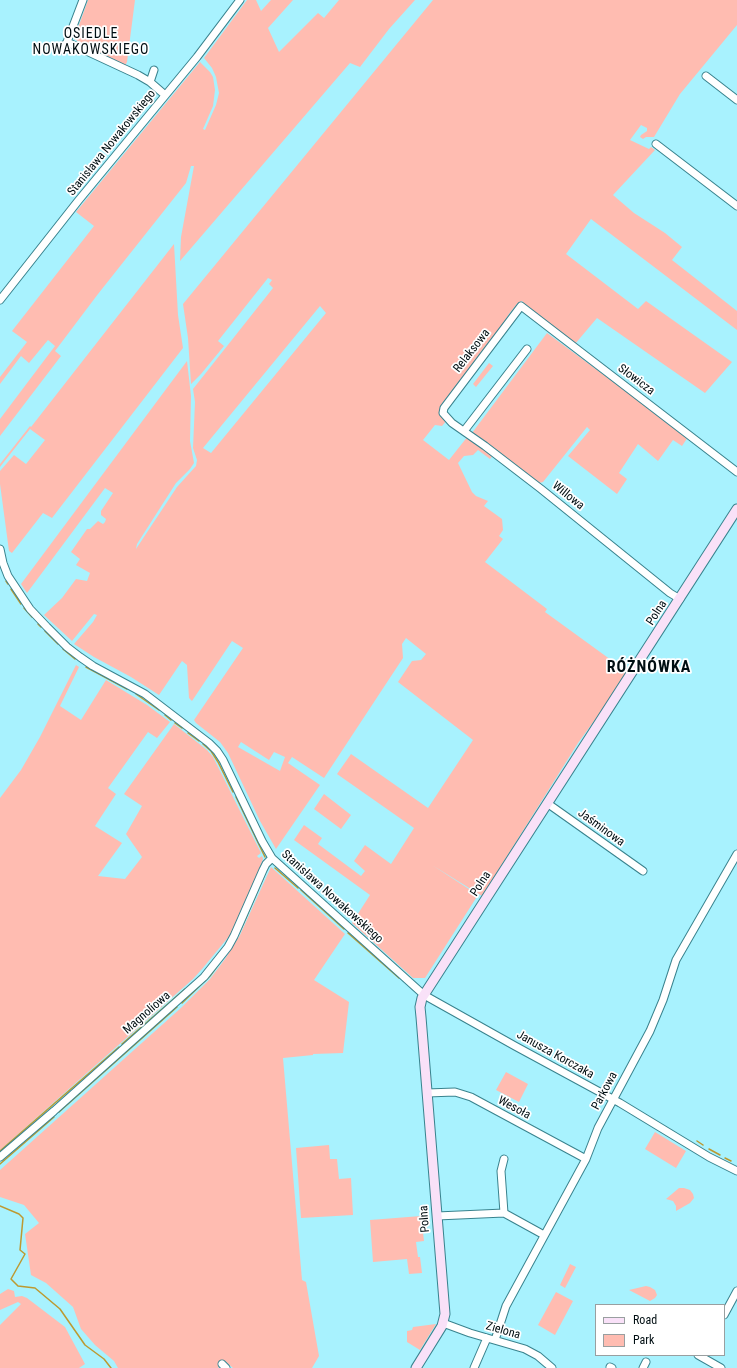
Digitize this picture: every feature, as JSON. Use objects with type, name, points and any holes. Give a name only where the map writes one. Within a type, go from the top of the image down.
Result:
[{"type":"street","points":[[62,50],[67,42],[83,0]]},
{"type":"street","name":"Stanisława Nowakowskiego","points":[[0,300],[197,57],[240,0]]},
{"type":"street","points":[[67,42],[150,82],[166,95]]},
{"type":"street","points":[[150,82],[154,70]]},
{"type":"street","points":[[706,76],[737,100]]},
{"type":"street","points":[[656,144],[737,206]]},
{"type":"street","name":"Relaksowa","points":[[443,410],[447,402],[521,306]]},
{"type":"street","name":"Słowicza","points":[[521,306],[737,472]]},
{"type":"street","points":[[464,431],[527,349]]},
{"type":"street","name":"Willowa","points":[[443,410],[443,413],[448,419],[540,488],[670,593],[680,599]]},
{"type":"street","name":"Polna","points":[[443,1323],[445,1314],[420,1009],[421,1002],[424,995],[737,509]]},
{"type":"street","name":"Stanisława Nowakowskiego","points":[[0,549],[8,576],[30,609],[67,647],[93,666],[145,694],[195,732],[217,751],[223,760],[262,841],[272,858],[424,995]]},
{"type":"street","name":"Jaśminowa","points":[[548,803],[642,871]]},
{"type":"street","name":"Parkowa","points":[[495,1340],[506,1306],[586,1159],[597,1131],[658,1014],[665,997],[676,960],[737,854]]},
{"type":"street","name":"Magnoliowa","points":[[0,1157],[60,1106],[204,977],[228,947],[262,870],[272,858]]},
{"type":"street","name":"Janusza Korczaka","points":[[424,995],[614,1100],[709,1157],[737,1171]]},
{"type":"street","name":"Wesoła","points":[[427,1093],[450,1092],[461,1094],[478,1101],[586,1159]]},
{"type":"street","points":[[504,1159],[501,1171],[504,1213]]},
{"type":"street","points":[[437,1216],[504,1213],[544,1236]]},
{"type":"street","points":[[725,1313],[737,1291]]},
{"type":"street","points":[[416,1368],[443,1323]]},
{"type":"street","name":"Zielona","points":[[443,1323],[487,1338],[521,1347],[540,1357],[552,1368]]},
{"type":"street","points":[[474,1368],[487,1338]]},
{"type":"street","points":[[701,1356],[721,1368]]},
{"type":"green space","points":[[88,0],[135,0],[127,62],[125,66],[74,39]]},
{"type":"green space","points":[[247,0],[256,0],[261,11],[271,0],[293,0],[268,28],[279,52],[318,13],[324,18],[339,0],[415,0],[389,29],[360,67],[350,63],[180,261],[181,237],[194,166],[191,166],[186,183],[55,351],[61,356],[0,436],[0,419],[55,346],[48,340],[29,363],[21,356],[0,384],[0,377],[27,342],[12,331],[94,226],[76,212],[200,62],[213,77],[215,90],[213,106],[203,129],[205,130],[216,105],[219,93],[216,77],[212,68],[204,58]]},
{"type":"green space","points":[[433,0],[737,0],[737,25],[680,94],[654,137],[646,137],[643,139],[640,137],[647,131],[647,128],[641,125],[630,140],[649,149],[651,147],[655,150],[613,195],[634,213],[665,233],[682,247],[672,260],[737,311],[737,330],[591,219],[566,254],[638,309],[646,301],[732,362],[705,393],[597,318],[575,344],[525,305],[522,301],[517,304],[509,314],[502,326],[447,399],[443,402],[439,412],[441,416],[447,420],[442,426],[435,425],[423,440],[449,460],[468,436],[493,455],[490,459],[478,450],[473,455],[464,456],[458,463],[472,492],[476,496],[488,501],[484,506],[502,519],[503,530],[499,536],[503,539],[485,562],[547,609],[545,612],[629,673],[578,743],[482,896],[432,865],[478,895],[425,978],[413,978],[352,923],[370,895],[294,840],[304,825],[322,838],[318,844],[361,876],[365,871],[354,861],[365,845],[391,864],[414,828],[337,774],[351,754],[428,808],[473,740],[398,682],[412,661],[421,660],[426,654],[406,638],[402,644],[403,658],[324,778],[292,757],[288,763],[320,785],[276,849],[260,821],[228,753],[220,742],[194,720],[243,648],[232,641],[192,701],[189,698],[187,665],[182,661],[159,695],[74,644],[93,622],[97,615],[94,614],[72,641],[44,615],[62,598],[76,579],[87,581],[90,573],[76,565],[80,559],[71,552],[87,529],[90,529],[98,521],[103,524],[105,522],[106,519],[101,515],[101,511],[113,493],[105,488],[27,593],[21,584],[187,361],[191,396],[190,441],[194,463],[176,483],[137,544],[136,549],[177,487],[196,466],[197,460],[193,448],[195,402],[193,389],[273,288],[269,284],[272,280],[268,278],[218,341],[224,346],[191,384],[188,338],[183,304]],"holes":[[[320,306],[326,313],[211,453],[203,448]],[[241,742],[269,760],[274,752],[285,757],[280,771],[238,747]]]},
{"type":"green space","points":[[174,244],[178,315],[183,348],[52,518],[43,513],[12,553],[9,551],[0,484],[0,471],[14,455],[26,464],[45,440],[30,429],[0,467],[0,464],[30,426],[31,427]]},
{"type":"green space","points":[[547,333],[688,437],[682,446],[673,440],[658,461],[638,444],[619,473],[627,479],[617,494],[568,456],[590,430],[587,427],[543,482],[539,483],[472,433]]},
{"type":"green space","points":[[489,363],[493,366],[476,387],[473,384]]},
{"type":"green space","points":[[76,665],[79,667],[60,706],[81,720],[106,680],[147,705],[170,722],[157,738],[148,732],[108,788],[116,794],[95,826],[122,843],[98,876],[125,879],[142,857],[126,834],[142,806],[124,794],[174,724],[207,750],[213,757],[261,853],[257,856],[259,858],[262,856],[263,859],[251,891],[231,934],[193,979],[0,1150],[0,798],[21,770],[40,737]]},
{"type":"green space","points":[[324,794],[351,815],[341,829],[314,809]]},
{"type":"green space","points":[[271,867],[345,934],[314,980],[349,1002],[343,1053],[313,1054],[283,1058],[302,1280],[306,1282],[319,1356],[312,1368],[233,1368],[225,1361],[218,1368],[118,1368],[114,1361],[95,1345],[81,1329],[73,1307],[46,1283],[31,1275],[25,1234],[39,1223],[24,1205],[0,1197],[0,1170],[182,1007],[210,979],[240,935]]},
{"type":"green space","points":[[506,1072],[528,1084],[519,1102],[496,1090]]},
{"type":"green space","points":[[655,1132],[686,1151],[676,1168],[645,1149]]},
{"type":"green space","points":[[329,1145],[330,1159],[337,1159],[339,1179],[351,1178],[353,1215],[301,1218],[296,1148]]},
{"type":"green space","points":[[679,1188],[690,1190],[694,1198],[690,1203],[676,1211],[676,1206],[673,1201],[666,1199]]},
{"type":"green space","points":[[421,1216],[424,1241],[416,1242],[422,1273],[409,1274],[407,1259],[373,1262],[370,1220]]},
{"type":"green space","points":[[570,1264],[576,1267],[565,1288],[560,1285]]},
{"type":"green space","points":[[646,1286],[655,1290],[657,1295],[650,1301],[629,1290]]},
{"type":"green space","points":[[8,1289],[14,1291],[15,1297],[22,1296],[27,1298],[65,1327],[85,1364],[79,1368],[0,1368],[0,1325],[21,1304],[18,1302],[0,1310],[0,1294]]},
{"type":"green space","points":[[556,1292],[573,1301],[555,1335],[538,1325]]},
{"type":"green space","points":[[436,1324],[420,1350],[407,1342],[407,1331],[412,1330],[413,1327]]},
{"type":"waterway","points":[[11,589],[21,604]]},
{"type":"waterway","points":[[24,608],[32,617]]},
{"type":"waterway","points":[[38,624],[41,627]]},
{"type":"waterway","points":[[45,631],[58,644]]},
{"type":"waterway","points":[[63,649],[75,659]]},
{"type":"waterway","points":[[86,667],[127,689]]},
{"type":"waterway","points":[[136,694],[159,710]]},
{"type":"waterway","points":[[165,715],[171,720]]},
{"type":"waterway","points":[[175,723],[182,728]]},
{"type":"waterway","points":[[188,733],[199,741]]},
{"type":"waterway","points":[[203,744],[211,751],[218,762],[233,792]]},
{"type":"waterway","points":[[236,797],[265,857]]},
{"type":"waterway","points":[[241,929],[268,867],[271,864]]},
{"type":"waterway","points":[[275,868],[298,888]]},
{"type":"waterway","points":[[301,890],[344,929]]},
{"type":"waterway","points":[[348,933],[399,978]]},
{"type":"waterway","points":[[182,1003],[210,976],[223,958]]},
{"type":"waterway","points":[[122,1044],[185,989]]},
{"type":"waterway","points":[[59,1112],[177,1007]]},
{"type":"waterway","points":[[0,1151],[119,1047]]},
{"type":"waterway","points":[[0,1164],[54,1117]]},
{"type":"waterway","points":[[697,1141],[703,1145]]},
{"type":"waterway","points":[[709,1149],[720,1155]]},
{"type":"waterway","points":[[725,1158],[731,1161]]},
{"type":"waterway","points":[[0,1206],[19,1214],[23,1218],[20,1250],[25,1254],[11,1279],[18,1286],[35,1288],[60,1309],[85,1345],[104,1359],[111,1368]]},
{"type":"district","name":"OSIEDLE NOWAKOWSKIEGO","points":[[91,42]]},
{"type":"district","name":"RÓŻNÓWKA","points":[[649,668]]}]
